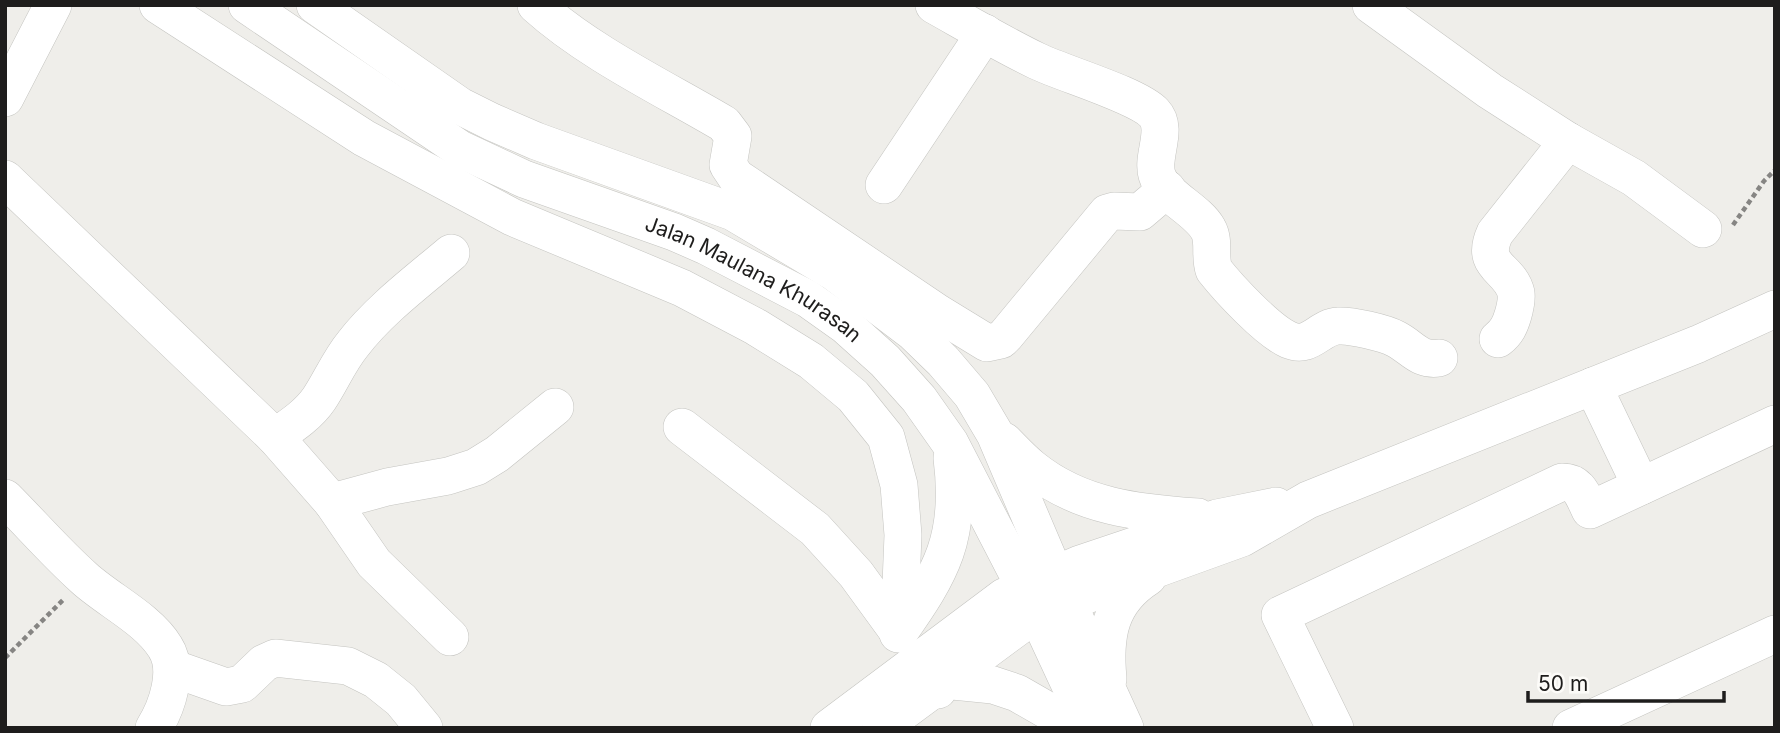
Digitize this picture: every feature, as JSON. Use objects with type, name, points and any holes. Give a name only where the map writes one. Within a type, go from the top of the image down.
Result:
[{"type":"street","points":[[5,98],[53,5]]},
{"type":"street","points":[[158,5],[364,138],[512,217],[682,288],[756,327],[811,361],[853,396],[886,437],[899,485],[903,535],[899,633]]},
{"type":"street","name":"Jalan Maulana Khurasan","points":[[247,5],[460,149],[523,179],[674,232],[808,299],[846,326],[885,360],[919,399],[950,443],[1110,695],[1125,728]]},
{"type":"street","name":"Jalan Maulana Khurasan","points":[[316,5],[460,106],[536,141],[733,212],[824,266],[913,332],[972,395],[995,433],[1090,728]]},
{"type":"street","points":[[536,5],[551,19],[607,55],[724,124],[733,136],[728,165],[736,177],[987,343],[1001,340],[1006,335],[1107,213],[1140,212],[1167,189]]},
{"type":"street","points":[[934,5],[1038,62],[1132,100],[1152,111],[1160,124],[1156,174],[1160,183],[1208,227],[1212,241],[1212,264],[1218,275],[1271,329],[1293,342],[1310,341],[1329,328],[1342,326],[1395,338],[1425,358],[1439,358]]},
{"type":"street","points":[[1372,6],[1490,91],[1567,141],[1634,178],[1703,229]]},
{"type":"street","points":[[884,185],[985,33]]},
{"type":"street","points":[[1498,339],[1508,330],[1516,299],[1512,284],[1493,262],[1491,242],[1495,233],[1567,141]]},
{"type":"street","points":[[5,179],[275,437],[332,502],[374,563],[450,637]]},
{"type":"street","points":[[275,437],[299,421],[319,399],[353,343],[403,294],[451,253]]},
{"type":"street","points":[[834,723],[1004,597],[1046,596],[1163,566],[1242,538],[1308,500],[1698,344],[1775,309]]},
{"type":"street","points":[[1600,383],[1648,483]]},
{"type":"street","points":[[332,502],[387,487],[448,476],[476,467],[497,454],[555,407]]},
{"type":"street","points":[[1335,728],[1280,615],[1562,482],[1573,483],[1577,487],[1590,510],[1775,424]]},
{"type":"street","points":[[682,427],[815,529],[856,574],[899,633]]},
{"type":"street","points":[[995,433],[1033,469],[1065,490],[1099,503],[1142,513],[1217,518]]},
{"type":"street","points":[[834,723],[928,592],[946,556],[954,516],[950,443]]},
{"type":"street","points":[[5,498],[84,578],[149,628],[167,648],[172,668],[169,692],[154,728]]},
{"type":"street","points":[[881,728],[1023,623],[1046,596],[1080,564],[1217,518],[1308,500]]},
{"type":"street","points":[[1110,695],[1106,652],[1108,632],[1116,611],[1125,596],[1163,566]]},
{"type":"street","points":[[1571,728],[1775,634]]},
{"type":"street","points":[[172,668],[226,688],[242,684],[264,663],[275,659],[348,666],[376,680],[401,700],[424,728]]},
{"type":"street","points":[[915,728],[943,681]]},
{"type":"street","points":[[943,681],[993,684],[1017,693],[1078,728]]},
{"type":"path","points":[[1703,229],[1720,232],[1728,230],[1775,170]]},
{"type":"path","points":[[5,658],[84,578]]}]
